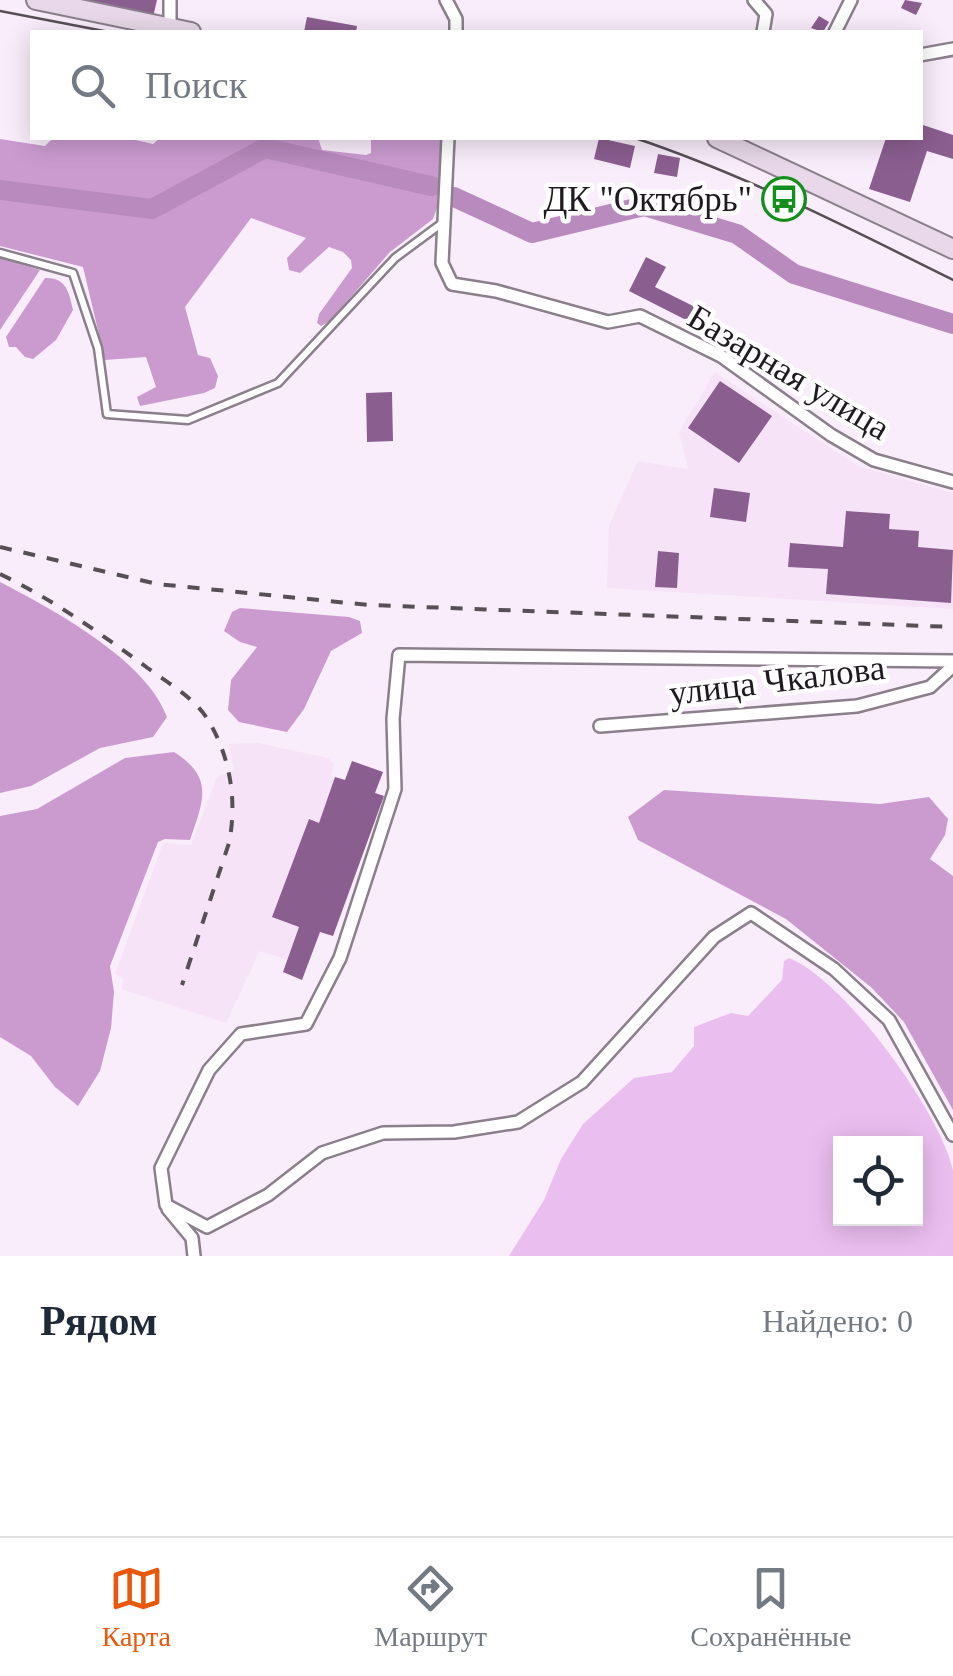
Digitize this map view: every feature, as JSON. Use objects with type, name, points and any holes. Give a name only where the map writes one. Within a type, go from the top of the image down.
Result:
[{"type":"main road","points":[[36,0],[177,30]]},
{"type":"main road","points":[[721,140],[953,249]]},
{"type":"street","points":[[170,0],[170,29]]},
{"type":"street","points":[[446,0],[456,19],[456,30]]},
{"type":"street","points":[[754,0],[766,14],[763,30]]},
{"type":"street","points":[[835,30],[851,0]]},
{"type":"street","points":[[923,54],[953,49]]},
{"type":"street","name":"Базарная улица","points":[[448,140],[442,263],[452,284],[608,322],[640,316],[721,356],[874,460],[953,482]]},
{"type":"street","points":[[194,1256],[192,1238],[166,1205],[161,1168],[209,1070],[241,1034],[306,1024],[340,958],[395,789],[393,719],[400,655],[953,664]]},
{"type":"street","name":"улица Чкалова","points":[[600,726],[857,706],[930,686],[953,664]]},
{"type":"street","points":[[166,1205],[207,1226],[268,1195],[322,1153],[383,1132],[454,1132],[518,1122],[582,1082],[714,937],[751,913],[834,969],[888,1020],[953,1135]]},
{"type":"lane","points":[[0,252],[73,273],[98,348],[106,414],[188,420],[278,383],[395,258],[445,220]]},
{"type":"shaded area","points":[[0,139],[45,146],[51,140],[136,140],[153,144],[158,140],[319,140],[322,150],[366,155],[371,153],[371,140],[442,140],[433,219],[390,252],[330,321],[321,326],[317,323],[319,314],[352,268],[351,260],[329,247],[300,273],[289,270],[287,258],[306,238],[251,218],[185,307],[198,355],[210,358],[218,376],[215,388],[140,406],[137,397],[156,387],[146,357],[105,360],[83,267],[0,246]]},
{"type":"shaded area","points":[[0,258],[40,270],[0,330]]},
{"type":"shaded area","points":[[45,278],[62,283],[73,310],[56,340],[33,359],[16,347],[9,347],[6,337]]},
{"type":"shaded area","points":[[715,372],[858,466],[953,493],[953,609],[607,588],[609,525],[638,461],[688,469],[679,432]]},
{"type":"shaded area","points":[[0,582],[95,638],[140,676],[167,717],[153,737],[100,748],[31,786],[0,793]]},
{"type":"shaded area","points":[[240,608],[360,621],[362,633],[331,651],[304,709],[287,732],[239,722],[228,710],[231,680],[257,647],[224,631],[232,612]]},
{"type":"shaded area","points":[[258,743],[328,758],[334,764],[331,775],[345,780],[352,761],[383,772],[375,793],[384,796],[333,936],[320,932],[302,980],[283,972],[287,960],[260,951],[226,1023],[121,989],[124,979],[115,974],[163,843],[191,845],[217,777],[234,770],[229,744]]},
{"type":"shaded area","points":[[174,752],[196,771],[201,781],[199,813],[190,840],[158,842],[110,966],[114,992],[111,1028],[100,1071],[78,1106],[55,1087],[31,1056],[0,1037],[0,816],[37,809],[125,758]]},
{"type":"shaded area","points":[[664,790],[880,804],[929,797],[948,819],[945,835],[930,859],[953,876],[953,1110],[904,1022],[872,988],[786,919],[638,840],[628,817]]},
{"type":"shaded area","points":[[789,958],[812,971],[862,1019],[910,1083],[945,1145],[953,1170],[953,1256],[509,1256],[544,1200],[561,1159],[583,1124],[634,1078],[672,1072],[694,1046],[694,1027],[731,1013],[748,1016],[782,980],[784,961]]},
{"type":"building","points":[[87,0],[157,0],[153,17]]},
{"type":"building","points":[[905,0],[922,3],[916,15],[901,8]]},
{"type":"building","points":[[819,16],[829,22],[824,30],[811,28]]},
{"type":"building","points":[[307,17],[357,26],[356,30],[304,30]]},
{"type":"building","points":[[923,125],[953,135],[953,159],[927,151],[910,202],[869,189],[885,140],[923,140]]},
{"type":"building","points":[[599,140],[635,146],[630,168],[594,159]]},
{"type":"building","points":[[658,154],[680,158],[677,177],[654,173]]},
{"type":"building","points":[[646,257],[666,267],[655,287],[699,309],[692,323],[629,291]]},
{"type":"building","points":[[720,381],[772,416],[739,463],[688,428]]},
{"type":"building","points":[[392,392],[393,441],[367,442],[366,393]]},
{"type":"building","points":[[714,488],[750,493],[746,522],[710,517]]},
{"type":"building","points":[[846,511],[890,514],[889,529],[919,531],[918,547],[953,550],[951,603],[826,594],[828,569],[788,567],[790,543],[843,547]]},
{"type":"building","points":[[658,551],[679,553],[677,588],[655,587]]},
{"type":"building","points":[[352,761],[383,772],[375,793],[384,796],[333,936],[320,932],[302,980],[283,972],[299,927],[272,917],[309,819],[319,823],[335,777],[345,780]]},
{"type":"waterway","points":[[0,190],[152,209],[265,148],[431,186]]},
{"type":"waterway","points":[[454,197],[532,233],[644,206],[737,234],[794,274],[953,324]]},
{"type":"tram line","points":[[0,11],[99,30]]},
{"type":"tram line","points":[[640,140],[757,185],[953,280]]},
{"type":"railway","points":[[0,547],[157,584],[369,605],[953,627]]},
{"type":"railway","points":[[0,574],[77,618],[175,687],[199,708],[218,739],[232,798],[229,843],[182,985]]},
{"type":"place","name":"ДК \"Октябрь\"","points":[[784,199]]}]
